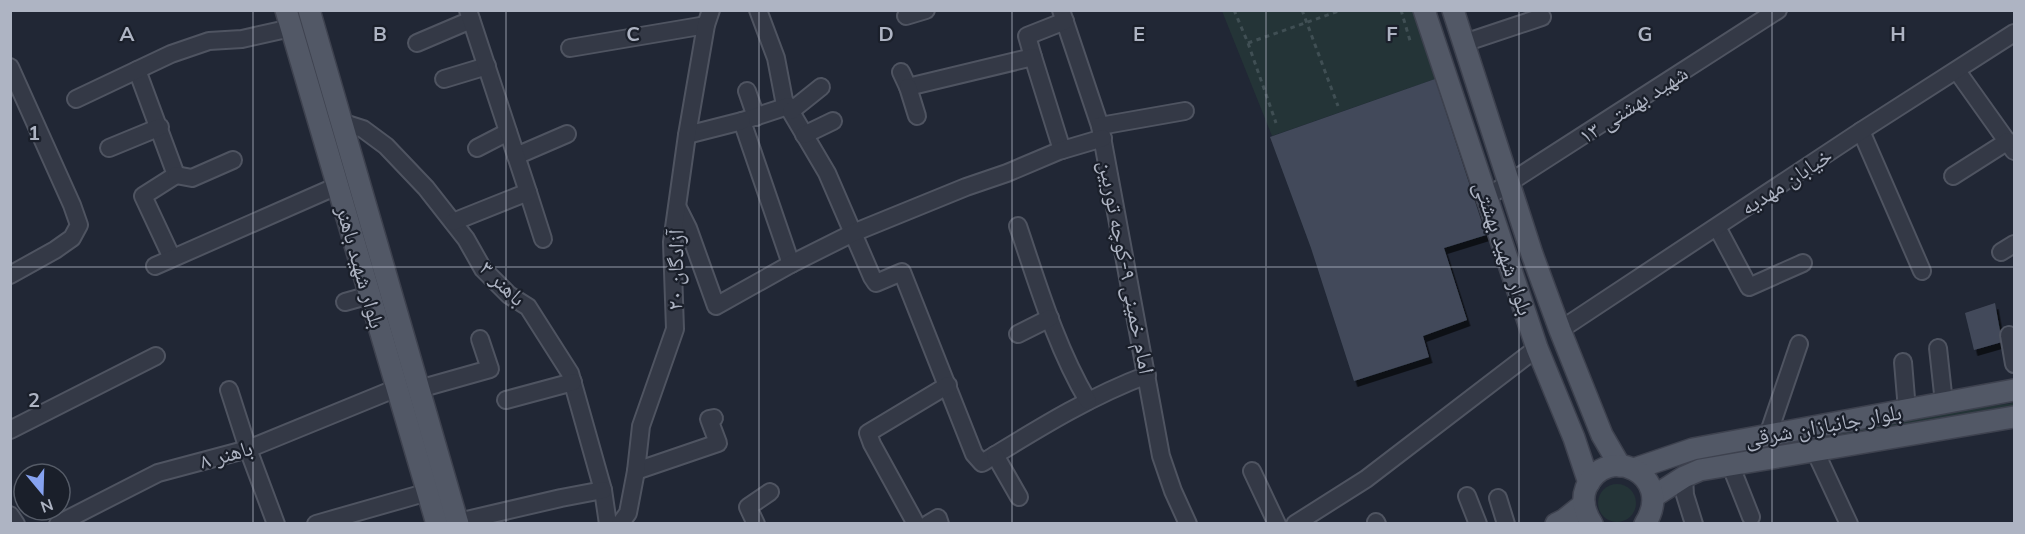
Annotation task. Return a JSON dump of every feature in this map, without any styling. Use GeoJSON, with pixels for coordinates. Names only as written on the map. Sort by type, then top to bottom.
{"type":"FeatureCollection","features":[{"type":"Feature","properties":{"kind":"main road","name":"بلوار شهید باهنر"},"geometry":{"type":"LineString","coordinates":[[309,10],[411,387],[451,523]]}},
{"type":"Feature","properties":{"kind":"main road","name":"بلوار شهید بهشتی"},"geometry":{"type":"LineString","coordinates":[[1424,10],[1537,348],[1574,438],[1589,483]]}},
{"type":"Feature","properties":{"kind":"main road","name":"بلوار شهید بهشتی"},"geometry":{"type":"LineString","coordinates":[[1453,10],[1532,254],[1602,435],[1627,467],[1643,475],[1650,484],[1653,497]]}},
{"type":"Feature","properties":{"kind":"main road","name":"بلوار شهید باهنر"},"geometry":{"type":"LineString","coordinates":[[288,19],[370,296],[411,387],[428,492],[451,523]]}},
{"type":"Feature","properties":{"kind":"main road","name":"بلوار جانبازان شرقی"},"geometry":{"type":"LineString","coordinates":[[1589,483],[1598,472],[1609,467],[1627,467],[1693,449],[2014,390]]}},
{"type":"Feature","properties":{"kind":"main road","name":"بلوار جانبازان شرقی"},"geometry":{"type":"LineString","coordinates":[[1653,497],[1684,477],[1700,470],[2014,417]]}},
{"type":"Feature","properties":{"kind":"main road"},"geometry":{"type":"LineString","coordinates":[[1589,483],[1584,492],[1584,504],[1586,515],[1592,524]]}},
{"type":"Feature","properties":{"kind":"main road"},"geometry":{"type":"LineString","coordinates":[[1645,524],[1651,515],[1653,497]]}},
{"type":"Feature","properties":{"kind":"main road"},"geometry":{"type":"LineString","coordinates":[[1556,524],[1584,504]]}},
{"type":"Feature","properties":{"kind":"street"},"geometry":{"type":"LineString","coordinates":[[758,10],[776,58],[784,100],[827,173],[872,277],[876,283],[902,272],[974,454],[988,459],[1019,497]]}},
{"type":"Feature","properties":{"kind":"street"},"geometry":{"type":"LineString","coordinates":[[906,16],[926,10]]}},
{"type":"Feature","properties":{"kind":"street","name":"شهید بهشتی ۱۳"},"geometry":{"type":"LineString","coordinates":[[1486,197],[1778,10]]}},
{"type":"Feature","properties":{"kind":"street"},"geometry":{"type":"LineString","coordinates":[[417,43],[470,15],[543,239]]}},
{"type":"Feature","properties":{"kind":"street"},"geometry":{"type":"LineString","coordinates":[[1062,150],[1027,36],[1063,16]]}},
{"type":"Feature","properties":{"kind":"street","name":"امام خمینی ۹-کوچه توربین"},"geometry":{"type":"LineString","coordinates":[[1063,16],[1101,132],[1161,456],[1188,524]]}},
{"type":"Feature","properties":{"kind":"street"},"geometry":{"type":"LineString","coordinates":[[1464,43],[1542,17]]}},
{"type":"Feature","properties":{"kind":"street"},"geometry":{"type":"LineString","coordinates":[[570,48],[708,18]]}},
{"type":"Feature","properties":{"kind":"street","name":"آزادگان ۲۰"},"geometry":{"type":"LineString","coordinates":[[620,524],[628,513],[641,426],[675,329],[672,242],[687,135],[708,18]]}},
{"type":"Feature","properties":{"kind":"street"},"geometry":{"type":"LineString","coordinates":[[75,99],[171,54],[209,41],[242,39],[288,19]]}},
{"type":"Feature","properties":{"kind":"street","name":"خیابان مهدیه"},"geometry":{"type":"LineString","coordinates":[[1560,330],[2014,33]]}},
{"type":"Feature","properties":{"kind":"street"},"geometry":{"type":"LineString","coordinates":[[908,87],[1033,57]]}},
{"type":"Feature","properties":{"kind":"street"},"geometry":{"type":"LineString","coordinates":[[444,79],[487,66]]}},
{"type":"Feature","properties":{"kind":"street"},"geometry":{"type":"LineString","coordinates":[[10,67],[79,225],[72,238],[10,275]]}},
{"type":"Feature","properties":{"kind":"street"},"geometry":{"type":"LineString","coordinates":[[137,70],[176,175]]}},
{"type":"Feature","properties":{"kind":"street"},"geometry":{"type":"LineString","coordinates":[[1953,176],[2011,146],[1958,71]]}},
{"type":"Feature","properties":{"kind":"street"},"geometry":{"type":"LineString","coordinates":[[901,72],[916,116]]}},
{"type":"Feature","properties":{"kind":"street"},"geometry":{"type":"LineString","coordinates":[[687,135],[789,109],[821,87]]}},
{"type":"Feature","properties":{"kind":"street"},"geometry":{"type":"LineString","coordinates":[[747,91],[749,119],[791,264]]}},
{"type":"Feature","properties":{"kind":"street"},"geometry":{"type":"LineString","coordinates":[[678,208],[688,228],[716,306],[853,233],[1062,150],[1101,132],[1185,111]]}},
{"type":"Feature","properties":{"kind":"street"},"geometry":{"type":"LineString","coordinates":[[804,135],[833,121]]}},
{"type":"Feature","properties":{"kind":"street","name":"باهنر ۳"},"geometry":{"type":"LineString","coordinates":[[341,122],[363,129],[386,146],[426,188],[453,222],[466,239],[483,269],[509,295],[528,307],[573,381],[603,490],[608,524]]}},
{"type":"Feature","properties":{"kind":"street"},"geometry":{"type":"LineString","coordinates":[[110,148],[160,127]]}},
{"type":"Feature","properties":{"kind":"street"},"geometry":{"type":"LineString","coordinates":[[1861,131],[1922,271]]}},
{"type":"Feature","properties":{"kind":"street"},"geometry":{"type":"LineString","coordinates":[[477,147],[508,132]]}},
{"type":"Feature","properties":{"kind":"street"},"geometry":{"type":"LineString","coordinates":[[516,156],[567,134]]}},
{"type":"Feature","properties":{"kind":"street"},"geometry":{"type":"LineString","coordinates":[[172,258],[143,196],[176,175],[192,178],[233,160]]}},
{"type":"Feature","properties":{"kind":"street"},"geometry":{"type":"LineString","coordinates":[[155,266],[337,186]]}},
{"type":"Feature","properties":{"kind":"street"},"geometry":{"type":"LineString","coordinates":[[453,222],[528,192]]}},
{"type":"Feature","properties":{"kind":"street"},"geometry":{"type":"LineString","coordinates":[[1018,226],[1050,318],[1079,385],[1088,400]]}},
{"type":"Feature","properties":{"kind":"street"},"geometry":{"type":"LineString","coordinates":[[1119,226],[1158,463],[1161,456]]}},
{"type":"Feature","properties":{"kind":"street"},"geometry":{"type":"LineString","coordinates":[[1717,226],[1749,287],[1803,263]]}},
{"type":"Feature","properties":{"kind":"street"},"geometry":{"type":"LineString","coordinates":[[345,302],[370,296]]}},
{"type":"Feature","properties":{"kind":"street"},"geometry":{"type":"LineString","coordinates":[[1018,334],[1050,318]]}},
{"type":"Feature","properties":{"kind":"street"},"geometry":{"type":"LineString","coordinates":[[2009,335],[2014,364]]}},
{"type":"Feature","properties":{"kind":"street","name":"باهنر ۸"},"geometry":{"type":"LineString","coordinates":[[58,524],[158,472],[248,449],[411,387],[490,369],[480,339]]}},
{"type":"Feature","properties":{"kind":"street"},"geometry":{"type":"LineString","coordinates":[[1768,435],[1799,344]]}},
{"type":"Feature","properties":{"kind":"street"},"geometry":{"type":"LineString","coordinates":[[1295,524],[1366,479],[1537,348]]}},
{"type":"Feature","properties":{"kind":"street"},"geometry":{"type":"LineString","coordinates":[[1938,348],[1944,403]]}},
{"type":"Feature","properties":{"kind":"street"},"geometry":{"type":"LineString","coordinates":[[10,429],[156,356]]}},
{"type":"Feature","properties":{"kind":"street"},"geometry":{"type":"LineString","coordinates":[[1903,362],[1907,410]]}},
{"type":"Feature","properties":{"kind":"street"},"geometry":{"type":"LineString","coordinates":[[988,459],[1088,400],[1147,375]]}},
{"type":"Feature","properties":{"kind":"street"},"geometry":{"type":"LineString","coordinates":[[506,400],[573,381]]}},
{"type":"Feature","properties":{"kind":"street"},"geometry":{"type":"LineString","coordinates":[[916,524],[868,433],[948,385]]}},
{"type":"Feature","properties":{"kind":"street"},"geometry":{"type":"LineString","coordinates":[[229,390],[276,524]]}},
{"type":"Feature","properties":{"kind":"street"},"geometry":{"type":"LineString","coordinates":[[636,471],[718,443],[709,419],[714,418]]}},
{"type":"Feature","properties":{"kind":"street"},"geometry":{"type":"LineString","coordinates":[[1815,451],[1849,524]]}},
{"type":"Feature","properties":{"kind":"street"},"geometry":{"type":"LineString","coordinates":[[1730,464],[1751,518]]}},
{"type":"Feature","properties":{"kind":"street"},"geometry":{"type":"LineString","coordinates":[[1252,471],[1277,524]]}},
{"type":"Feature","properties":{"kind":"street"},"geometry":{"type":"LineString","coordinates":[[1684,477],[1685,495],[1694,524]]}},
{"type":"Feature","properties":{"kind":"street"},"geometry":{"type":"LineString","coordinates":[[451,523],[603,490]]}},
{"type":"Feature","properties":{"kind":"street"},"geometry":{"type":"LineString","coordinates":[[316,524],[428,492]]}},
{"type":"Feature","properties":{"kind":"street"},"geometry":{"type":"LineString","coordinates":[[756,524],[748,507],[770,492]]}},
{"type":"Feature","properties":{"kind":"street"},"geometry":{"type":"LineString","coordinates":[[1467,496],[1478,524]]}},
{"type":"Feature","properties":{"kind":"street"},"geometry":{"type":"LineString","coordinates":[[1498,498],[1506,524]]}},
{"type":"Feature","properties":{"kind":"street"},"geometry":{"type":"LineString","coordinates":[[10,515],[16,524]]}},
{"type":"Feature","properties":{"kind":"street"},"geometry":{"type":"LineString","coordinates":[[928,524],[938,518],[940,524]]}},
{"type":"Feature","properties":{"kind":"path"},"geometry":{"type":"LineString","coordinates":[[1234,10],[1276,123]]}},
{"type":"Feature","properties":{"kind":"path"},"geometry":{"type":"LineString","coordinates":[[1302,10],[1338,106]]}},
{"type":"Feature","properties":{"kind":"path"},"geometry":{"type":"LineString","coordinates":[[1248,43],[1342,10]]}},
{"type":"Feature","properties":{"kind":"path"},"geometry":{"type":"LineString","coordinates":[[1401,10],[1411,44]]}},
{"type":"Feature","properties":{"kind":"shaded area"},"geometry":{"type":"Polygon","coordinates":[[[1222,11],[1413,11],[1435,79],[1272,136],[1222,11]]]}},
{"type":"Feature","properties":{"kind":"shaded area"},"geometry":{"type":"Polygon","coordinates":[[[2014,403],[2014,409],[1671,465],[1669,460],[1904,418],[2014,403]]]}},
{"type":"Feature","properties":{"kind":"shaded area"},"geometry":{"type":"Polygon","coordinates":[[[1617,484],[1630,490],[1636,503],[1630,516],[1617,522],[1604,516],[1598,503],[1604,490],[1617,484]]]}},
{"type":"Feature","properties":{"kind":"building"},"geometry":{"type":"Polygon","coordinates":[[[1435,79],[1486,235],[1444,248],[1467,320],[1423,336],[1429,357],[1354,381],[1311,248],[1270,137],[1435,79]]]}},
{"type":"Feature","properties":{"kind":"building"},"geometry":{"type":"Polygon","coordinates":[[[1995,303],[2002,342],[1974,350],[1965,313],[1995,303]]]}}]}
